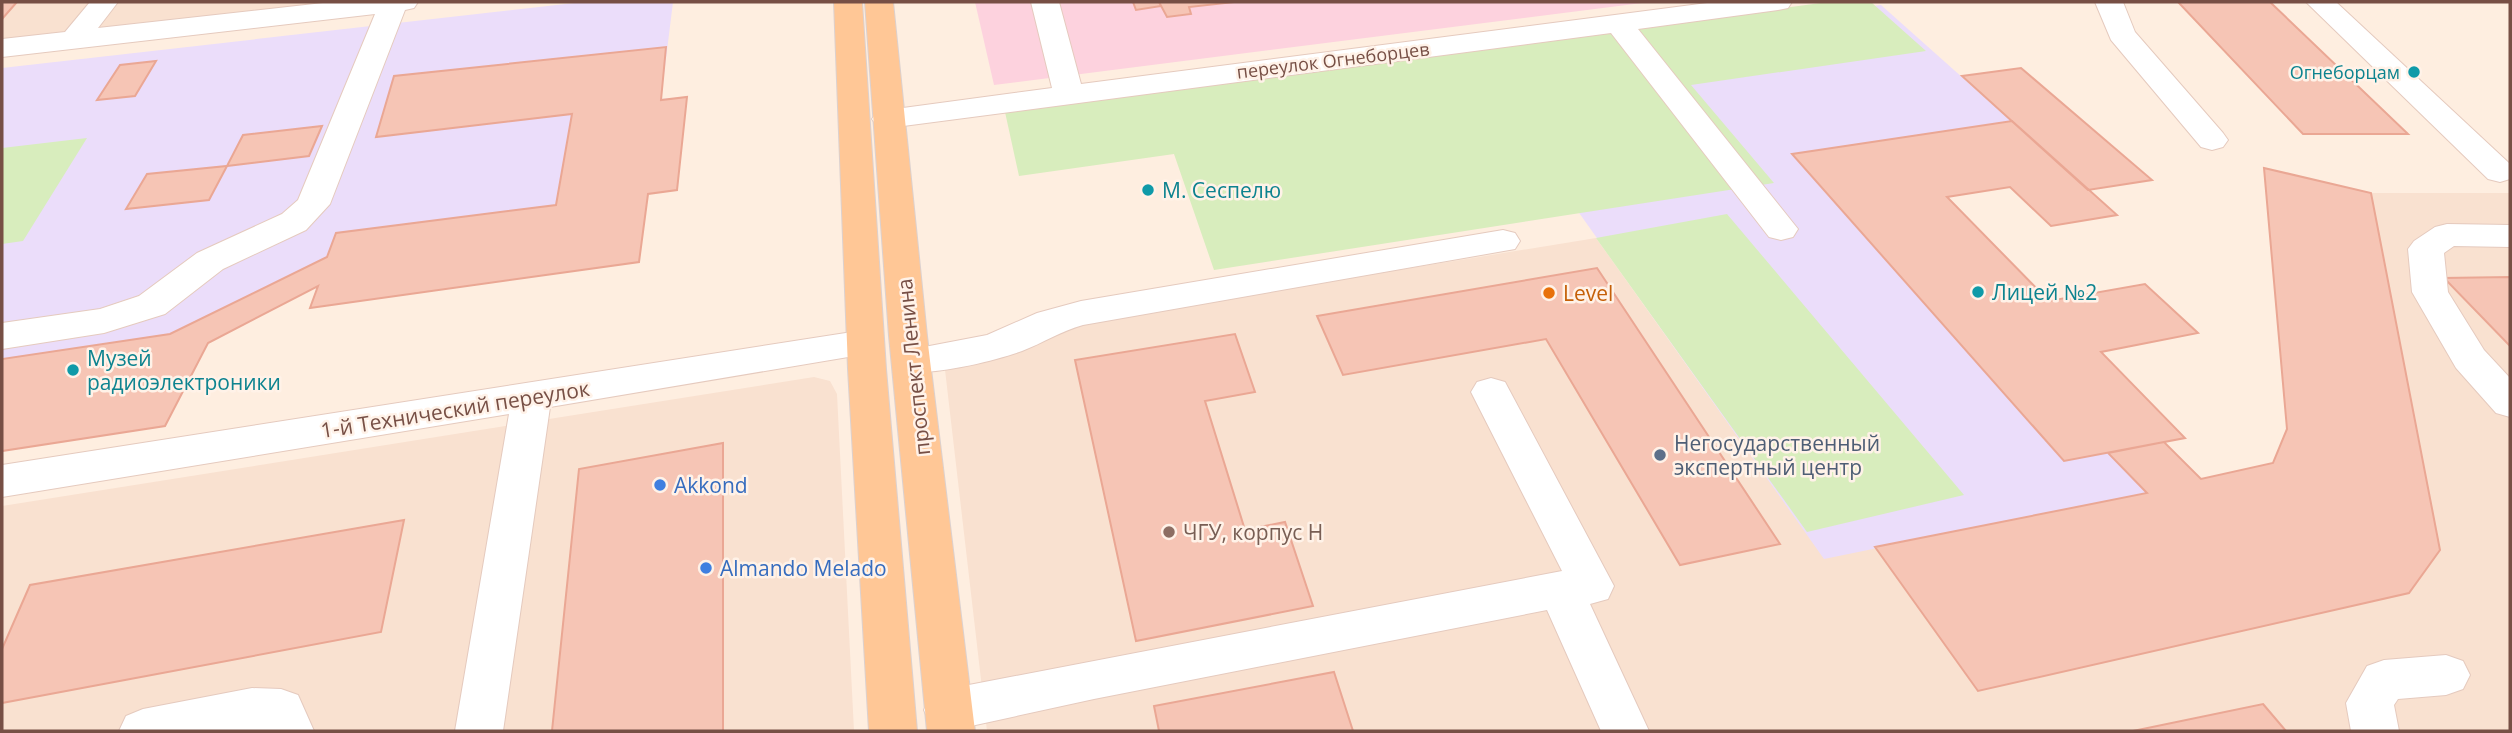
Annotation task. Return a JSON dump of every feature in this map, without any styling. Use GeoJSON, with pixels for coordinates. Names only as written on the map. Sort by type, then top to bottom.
{"type":"FeatureCollection","features":[{"type":"Feature","properties":{"kind":"main road","name":"проспект Ленина"},"geometry":{"type":"LineString","coordinates":[[848,2],[910,349],[950,721]]}},
{"type":"Feature","properties":{"kind":"main road","name":"проспект Ленина"},"geometry":{"type":"LineString","coordinates":[[879,2],[871,121],[866,356],[892,727]]}},
{"type":"Feature","properties":{"kind":"main road"},"geometry":{"type":"LineString","coordinates":[[866,356],[910,349]]}},
{"type":"Feature","properties":{"kind":"main road"},"geometry":{"type":"LineString","coordinates":[[892,727],[950,721]]}},
{"type":"Feature","properties":{"kind":"street"},"geometry":{"type":"LineString","coordinates":[[75,39],[104,2]]}},
{"type":"Feature","properties":{"kind":"street"},"geometry":{"type":"LineString","coordinates":[[2,48],[399,2],[313,204],[294,222],[210,261],[152,305],[104,321],[2,336]]}},
{"type":"Feature","properties":{"kind":"street"},"geometry":{"type":"LineString","coordinates":[[1045,2],[1069,95]]}},
{"type":"Feature","properties":{"kind":"street","name":"переулок Огнеборцев"},"geometry":{"type":"LineString","coordinates":[[871,121],[1778,2]]}},
{"type":"Feature","properties":{"kind":"street"},"geometry":{"type":"LineString","coordinates":[[2109,2],[2121,34],[2212,140]]}},
{"type":"Feature","properties":{"kind":"street"},"geometry":{"type":"LineString","coordinates":[[2320,2],[2500,172]]}},
{"type":"Feature","properties":{"kind":"street"},"geometry":{"type":"LineString","coordinates":[[1618,23],[1782,229]]}},
{"type":"Feature","properties":{"kind":"street"},"geometry":{"type":"LineString","coordinates":[[2510,236],[2447,235],[2426,249],[2430,292],[2470,359],[2510,403]]}},
{"type":"Feature","properties":{"kind":"street"},"geometry":{"type":"LineString","coordinates":[[910,349],[990,348],[1012,341],[1050,321],[1081,313],[1503,241]]}},
{"type":"Feature","properties":{"kind":"street","name":"1-й Технический переулок"},"geometry":{"type":"LineString","coordinates":[[2,481],[531,397],[866,356]]}},
{"type":"Feature","properties":{"kind":"street"},"geometry":{"type":"LineString","coordinates":[[950,721],[1094,679],[1560,589],[1592,586],[1491,392]]}},
{"type":"Feature","properties":{"kind":"street"},"geometry":{"type":"LineString","coordinates":[[479,731],[531,397]]}},
{"type":"Feature","properties":{"kind":"street"},"geometry":{"type":"LineString","coordinates":[[1560,589],[1625,731]]}},
{"type":"Feature","properties":{"kind":"street"},"geometry":{"type":"LineString","coordinates":[[2375,731],[2370,703],[2384,681],[2446,674]]}},
{"type":"Feature","properties":{"kind":"street"},"geometry":{"type":"LineString","coordinates":[[143,731],[252,709],[281,710],[290,731]]}},
{"type":"Feature","properties":{"kind":"shaded area"},"geometry":{"type":"Polygon","coordinates":[[[2,2],[342,2],[2,42],[2,2]]]}},
{"type":"Feature","properties":{"kind":"shaded area"},"geometry":{"type":"Polygon","coordinates":[[[583,2],[673,2],[661,99],[687,97],[677,190],[648,194],[639,262],[310,308],[317,286],[208,343],[165,426],[2,451],[2,68],[583,2]]]}},
{"type":"Feature","properties":{"kind":"shaded area"},"geometry":{"type":"Polygon","coordinates":[[[975,2],[1650,2],[994,85],[975,2]]]}},
{"type":"Feature","properties":{"kind":"shaded area"},"geometry":{"type":"Polygon","coordinates":[[[1881,5],[2117,215],[2051,226],[2010,187],[1948,197],[2049,301],[2145,284],[2198,333],[2101,352],[2185,438],[2109,453],[2147,493],[1824,559],[1471,60],[1881,5]]]}},
{"type":"Feature","properties":{"kind":"shaded area"},"geometry":{"type":"Polygon","coordinates":[[[2371,193],[2510,193],[2510,731],[987,731],[942,344],[1596,238],[1824,558],[1875,547],[1978,691],[2409,593],[2371,193]]]}},
{"type":"Feature","properties":{"kind":"shaded area"},"geometry":{"type":"Polygon","coordinates":[[[814,377],[830,381],[837,394],[854,731],[2,731],[2,506],[814,377]]]}},
{"type":"Feature","properties":{"kind":"green space"},"geometry":{"type":"Polygon","coordinates":[[[1828,2],[1871,2],[1926,51],[1691,85],[1774,183],[1214,270],[1174,154],[1019,176],[1005,112],[1828,2]]]}},
{"type":"Feature","properties":{"kind":"green space"},"geometry":{"type":"Polygon","coordinates":[[[87,138],[23,241],[2,244],[2,148],[87,138]]]}},
{"type":"Feature","properties":{"kind":"green space"},"geometry":{"type":"Polygon","coordinates":[[[1727,214],[1964,495],[1807,532],[1596,238],[1727,214]]]}},
{"type":"Feature","properties":{"kind":"building"},"geometry":{"type":"Polygon","coordinates":[[[2,2],[17,2],[2,19],[2,2]]]}},
{"type":"Feature","properties":{"kind":"building"},"geometry":{"type":"Polygon","coordinates":[[[1133,2],[1159,2],[1161,6],[1136,10],[1133,2]]]}},
{"type":"Feature","properties":{"kind":"building"},"geometry":{"type":"Polygon","coordinates":[[[1159,2],[1234,2],[1189,7],[1191,14],[1167,17],[1159,2]]]}},
{"type":"Feature","properties":{"kind":"building"},"geometry":{"type":"Polygon","coordinates":[[[2178,2],[2270,2],[2408,134],[2303,134],[2178,2]]]}},
{"type":"Feature","properties":{"kind":"building"},"geometry":{"type":"Polygon","coordinates":[[[666,47],[661,100],[687,97],[677,190],[648,194],[639,262],[310,308],[318,286],[208,343],[165,426],[2,451],[2,359],[170,334],[327,257],[336,233],[556,205],[572,114],[376,137],[394,76],[666,47]]]}},
{"type":"Feature","properties":{"kind":"building"},"geometry":{"type":"Polygon","coordinates":[[[156,61],[135,96],[97,100],[120,65],[156,61]]]}},
{"type":"Feature","properties":{"kind":"building"},"geometry":{"type":"Polygon","coordinates":[[[2021,68],[2152,180],[2088,190],[1962,76],[2021,68]]]}},
{"type":"Feature","properties":{"kind":"building","name":"Лицей №2"},"geometry":{"type":"Polygon","coordinates":[[[2012,121],[2117,215],[2051,226],[2010,187],[1947,197],[2049,301],[2145,284],[2198,333],[2101,352],[2185,438],[2064,461],[1792,154],[2012,121]]]}},
{"type":"Feature","properties":{"kind":"building"},"geometry":{"type":"Polygon","coordinates":[[[322,126],[309,156],[227,166],[243,135],[322,126]]]}},
{"type":"Feature","properties":{"kind":"building"},"geometry":{"type":"Polygon","coordinates":[[[227,166],[209,200],[126,209],[147,174],[227,166]]]}},
{"type":"Feature","properties":{"kind":"building"},"geometry":{"type":"Polygon","coordinates":[[[2264,168],[2371,193],[2440,550],[2409,593],[1978,691],[1875,547],[2147,493],[2108,453],[2164,442],[2201,479],[2273,463],[2287,429],[2264,168]]]}},
{"type":"Feature","properties":{"kind":"building"},"geometry":{"type":"Polygon","coordinates":[[[1597,268],[1780,544],[1680,565],[1546,339],[1343,375],[1317,316],[1597,268]]]}},
{"type":"Feature","properties":{"kind":"building"},"geometry":{"type":"Polygon","coordinates":[[[2510,277],[2510,346],[2444,278],[2510,277]]]}},
{"type":"Feature","properties":{"kind":"building"},"geometry":{"type":"Polygon","coordinates":[[[1235,334],[1255,392],[1205,401],[1245,530],[1285,522],[1313,606],[1136,641],[1075,360],[1235,334]]]}},
{"type":"Feature","properties":{"kind":"building"},"geometry":{"type":"Polygon","coordinates":[[[723,443],[723,731],[552,731],[579,469],[723,443]]]}},
{"type":"Feature","properties":{"kind":"building"},"geometry":{"type":"Polygon","coordinates":[[[404,520],[381,632],[2,703],[2,649],[30,585],[404,520]]]}},
{"type":"Feature","properties":{"kind":"building"},"geometry":{"type":"Polygon","coordinates":[[[1334,672],[1353,731],[1159,731],[1154,706],[1334,672]]]}},
{"type":"Feature","properties":{"kind":"building"},"geometry":{"type":"Polygon","coordinates":[[[2263,704],[2286,731],[2133,731],[2263,704]]]}},
{"type":"Feature","properties":{"kind":"place","name":"Огнеборцам"},"geometry":{"type":"Point","coordinates":[2414,72]}},
{"type":"Feature","properties":{"kind":"place","name":"М. Сеспелю"},"geometry":{"type":"Point","coordinates":[1148,190]}},
{"type":"Feature","properties":{"kind":"place","name":"Лицей №2"},"geometry":{"type":"Point","coordinates":[1978,292]}},
{"type":"Feature","properties":{"kind":"place","name":"Level"},"geometry":{"type":"Point","coordinates":[1549,293]}},
{"type":"Feature","properties":{"kind":"place","name":"Музей радиоэлектроники"},"geometry":{"type":"Point","coordinates":[73,370]}},
{"type":"Feature","properties":{"kind":"place","name":"Негосударственный экспертный центр"},"geometry":{"type":"Point","coordinates":[1660,455]}},
{"type":"Feature","properties":{"kind":"place","name":"Akkond"},"geometry":{"type":"Point","coordinates":[660,485]}},
{"type":"Feature","properties":{"kind":"place","name":"ЧГУ, корпус Н"},"geometry":{"type":"Point","coordinates":[1169,532]}},
{"type":"Feature","properties":{"kind":"place","name":"Almando Melado"},"geometry":{"type":"Point","coordinates":[706,568]}}]}
